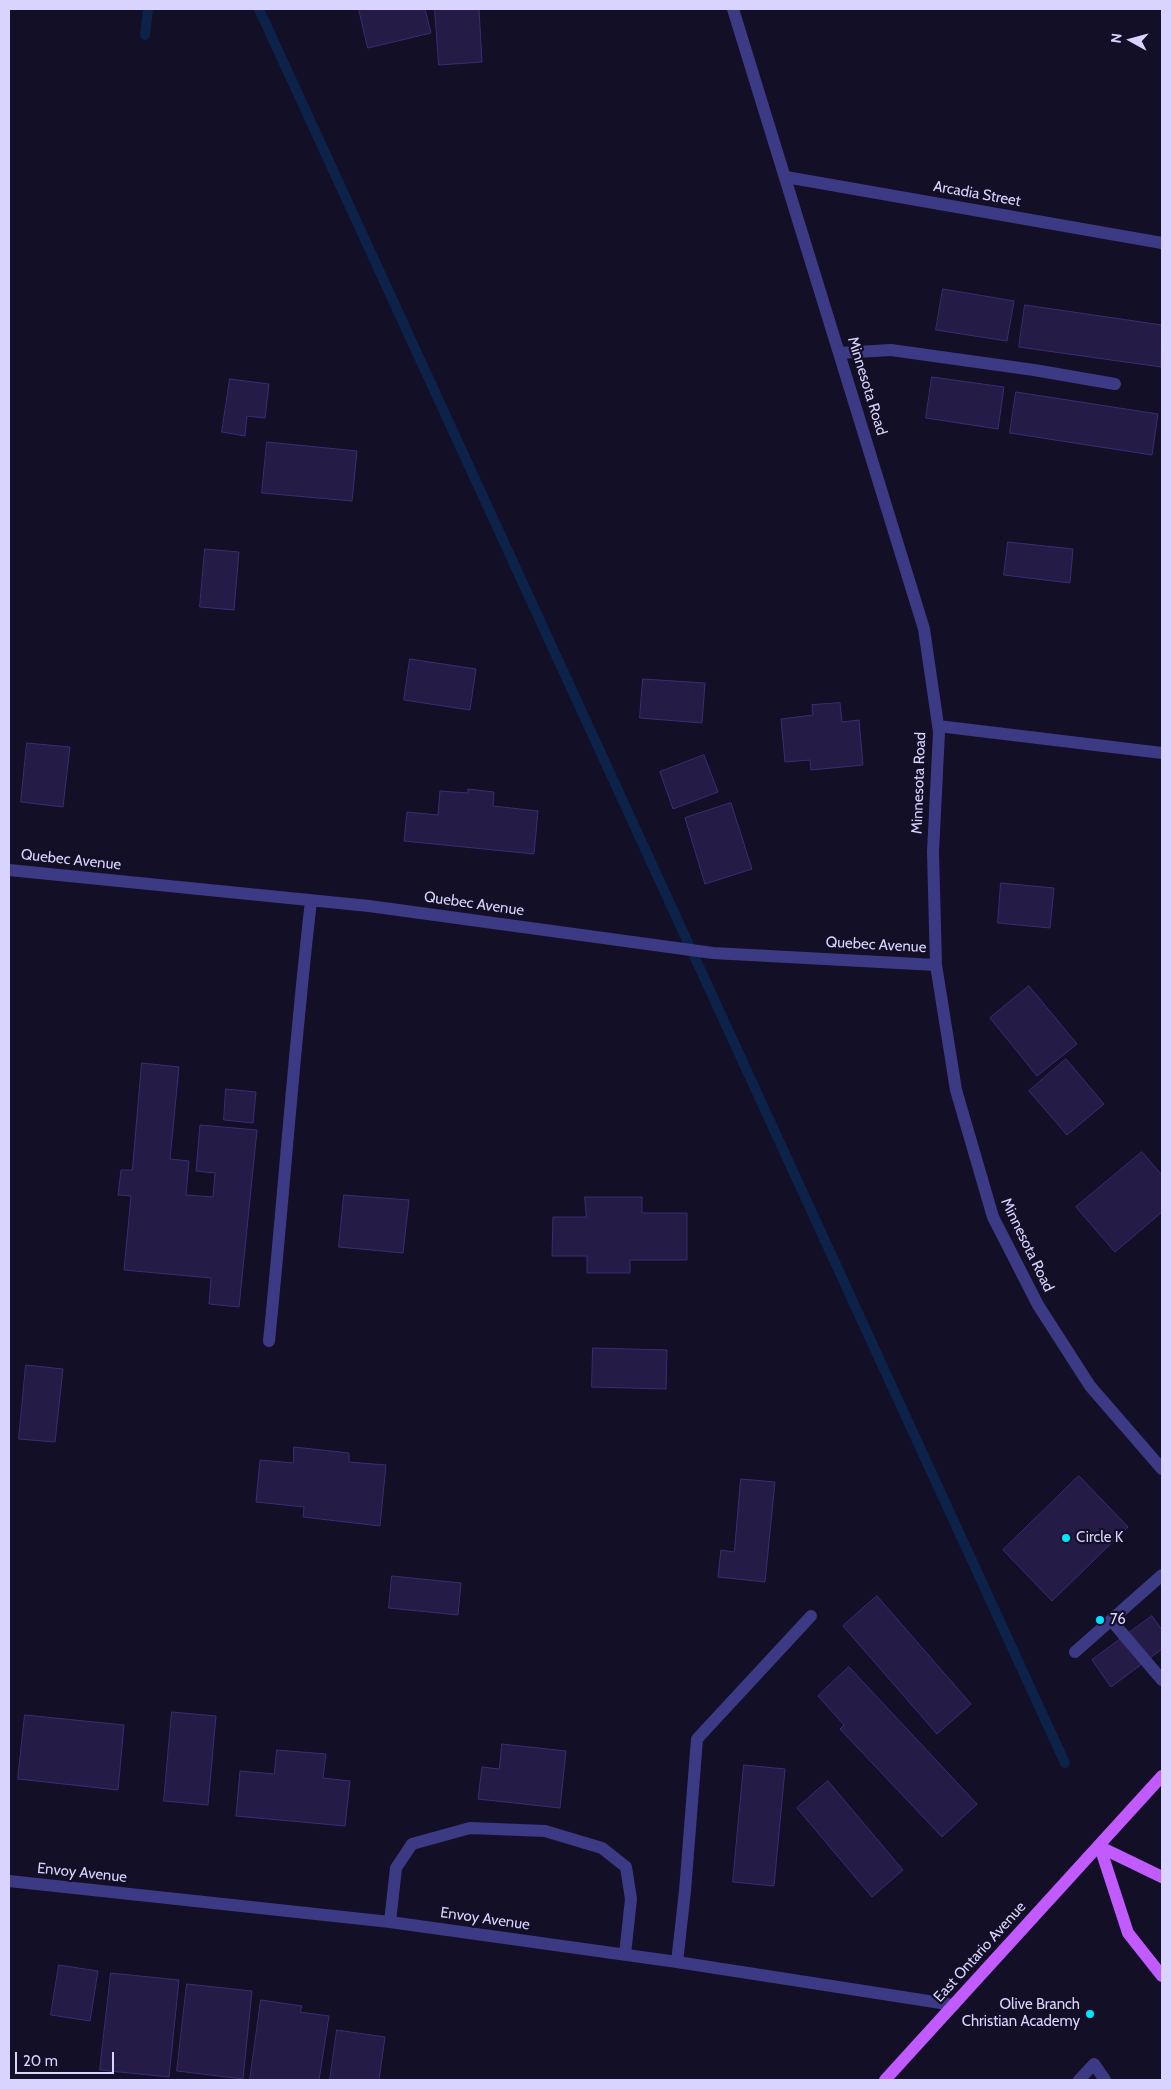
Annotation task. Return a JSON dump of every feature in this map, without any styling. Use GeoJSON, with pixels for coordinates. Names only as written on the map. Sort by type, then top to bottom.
{"type":"FeatureCollection","features":[{"type":"Feature","properties":{"kind":"main road","name":"East Ontario Avenue"},"geometry":{"type":"LineString","coordinates":[[885,2080],[1100,1847],[1162,1776]]}},
{"type":"Feature","properties":{"kind":"main road"},"geometry":{"type":"LineString","coordinates":[[1100,1847],[1162,1877]]}},
{"type":"Feature","properties":{"kind":"main road"},"geometry":{"type":"LineString","coordinates":[[1100,1847],[1128,1933],[1162,1976]]}},
{"type":"Feature","properties":{"kind":"street","name":"Minnesota Road"},"geometry":{"type":"LineString","coordinates":[[733,9],[924,629],[938,726],[933,852],[936,965],[956,1090],[993,1217],[1038,1305],[1090,1386],[1162,1467]]}},
{"type":"Feature","properties":{"kind":"street","name":"Arcadia Street"},"geometry":{"type":"LineString","coordinates":[[786,178],[1162,243]]}},
{"type":"Feature","properties":{"kind":"street"},"geometry":{"type":"LineString","coordinates":[[840,353],[891,350],[1034,370],[1115,384]]}},
{"type":"Feature","properties":{"kind":"street"},"geometry":{"type":"LineString","coordinates":[[938,726],[1162,752]]}},
{"type":"Feature","properties":{"kind":"street","name":"Quebec Avenue"},"geometry":{"type":"LineString","coordinates":[[9,870],[378,908],[713,953],[936,965]]}},
{"type":"Feature","properties":{"kind":"street"},"geometry":{"type":"LineString","coordinates":[[269,1341],[281,1224],[299,998],[311,901]]}},
{"type":"Feature","properties":{"kind":"street"},"geometry":{"type":"LineString","coordinates":[[1075,1652],[1162,1575]]}},
{"type":"Feature","properties":{"kind":"street"},"geometry":{"type":"LineString","coordinates":[[677,1962],[685,1891],[697,1739],[811,1616]]}},
{"type":"Feature","properties":{"kind":"street"},"geometry":{"type":"LineString","coordinates":[[1111,1620],[1162,1680]]}},
{"type":"Feature","properties":{"kind":"street"},"geometry":{"type":"LineString","coordinates":[[390,1922],[396,1868],[412,1844],[470,1828],[545,1831],[602,1848],[626,1867],[631,1899],[625,1954]]}},
{"type":"Feature","properties":{"kind":"street","name":"Envoy Avenue"},"geometry":{"type":"LineString","coordinates":[[9,1881],[390,1922],[625,1954],[954,2005]]}},
{"type":"Feature","properties":{"kind":"street"},"geometry":{"type":"LineString","coordinates":[[1079,2080],[1094,2064],[1105,2080]]}},
{"type":"Feature","properties":{"kind":"building"},"geometry":{"type":"Polygon","coordinates":[[[359,9],[425,9],[431,33],[368,48],[359,9]]]}},
{"type":"Feature","properties":{"kind":"building"},"geometry":{"type":"Polygon","coordinates":[[[435,9],[479,9],[482,62],[439,65],[435,9]]]}},
{"type":"Feature","properties":{"kind":"building"},"geometry":{"type":"Polygon","coordinates":[[[943,289],[1014,301],[1007,341],[936,330],[943,289]]]}},
{"type":"Feature","properties":{"kind":"building"},"geometry":{"type":"Polygon","coordinates":[[[1025,305],[1162,325],[1161,367],[1019,347],[1025,305]]]}},
{"type":"Feature","properties":{"kind":"building"},"geometry":{"type":"Polygon","coordinates":[[[932,377],[1004,387],[998,429],[926,418],[932,377]]]}},
{"type":"Feature","properties":{"kind":"building"},"geometry":{"type":"Polygon","coordinates":[[[230,379],[269,384],[265,418],[247,416],[245,436],[222,432],[230,379]]]}},
{"type":"Feature","properties":{"kind":"building"},"geometry":{"type":"Polygon","coordinates":[[[1016,392],[1158,414],[1152,455],[1010,433],[1016,392]]]}},
{"type":"Feature","properties":{"kind":"building"},"geometry":{"type":"Polygon","coordinates":[[[267,442],[357,451],[352,501],[262,493],[267,442]]]}},
{"type":"Feature","properties":{"kind":"building"},"geometry":{"type":"Polygon","coordinates":[[[1008,542],[1073,549],[1070,583],[1004,575],[1008,542]]]}},
{"type":"Feature","properties":{"kind":"building"},"geometry":{"type":"Polygon","coordinates":[[[205,549],[239,552],[234,610],[200,607],[205,549]]]}},
{"type":"Feature","properties":{"kind":"building"},"geometry":{"type":"Polygon","coordinates":[[[410,659],[476,669],[470,710],[404,700],[410,659]]]}},
{"type":"Feature","properties":{"kind":"building"},"geometry":{"type":"Polygon","coordinates":[[[643,679],[705,683],[702,723],[640,718],[643,679]]]}},
{"type":"Feature","properties":{"kind":"building"},"geometry":{"type":"Polygon","coordinates":[[[840,703],[842,722],[859,720],[863,765],[811,770],[810,760],[785,762],[781,719],[813,715],[812,705],[840,703]]]}},
{"type":"Feature","properties":{"kind":"building"},"geometry":{"type":"Polygon","coordinates":[[[27,743],[70,747],[63,807],[21,802],[27,743]]]}},
{"type":"Feature","properties":{"kind":"building"},"geometry":{"type":"Polygon","coordinates":[[[704,755],[718,792],[673,809],[660,772],[704,755]]]}},
{"type":"Feature","properties":{"kind":"building"},"geometry":{"type":"Polygon","coordinates":[[[468,789],[494,792],[493,806],[538,811],[534,854],[404,841],[407,812],[438,815],[440,791],[468,793],[468,789]]]}},
{"type":"Feature","properties":{"kind":"building"},"geometry":{"type":"Polygon","coordinates":[[[731,803],[752,869],[705,884],[685,818],[731,803]]]}},
{"type":"Feature","properties":{"kind":"building"},"geometry":{"type":"Polygon","coordinates":[[[1001,883],[1054,888],[1050,928],[998,923],[1001,883]]]}},
{"type":"Feature","properties":{"kind":"building"},"geometry":{"type":"Polygon","coordinates":[[[1029,986],[1077,1044],[1037,1076],[990,1018],[1029,986]]]}},
{"type":"Feature","properties":{"kind":"building"},"geometry":{"type":"Polygon","coordinates":[[[1066,1059],[1104,1104],[1067,1135],[1029,1091],[1066,1059]]]}},
{"type":"Feature","properties":{"kind":"building"},"geometry":{"type":"Polygon","coordinates":[[[142,1063],[179,1067],[170,1159],[189,1161],[186,1195],[213,1197],[215,1173],[196,1171],[200,1125],[257,1130],[239,1307],[209,1304],[211,1278],[124,1270],[131,1196],[118,1195],[121,1170],[132,1170],[142,1063]]]}},
{"type":"Feature","properties":{"kind":"building"},"geometry":{"type":"Polygon","coordinates":[[[226,1089],[256,1092],[253,1123],[224,1120],[226,1089]]]}},
{"type":"Feature","properties":{"kind":"building"},"geometry":{"type":"Polygon","coordinates":[[[1142,1152],[1162,1175],[1162,1212],[1115,1252],[1076,1207],[1142,1152]]]}},
{"type":"Feature","properties":{"kind":"building"},"geometry":{"type":"Polygon","coordinates":[[[344,1195],[409,1200],[403,1253],[339,1247],[344,1195]]]}},
{"type":"Feature","properties":{"kind":"building"},"geometry":{"type":"Polygon","coordinates":[[[585,1197],[642,1197],[642,1213],[687,1213],[687,1260],[630,1260],[630,1273],[587,1273],[587,1256],[552,1256],[553,1217],[586,1217],[585,1197]]]}},
{"type":"Feature","properties":{"kind":"building"},"geometry":{"type":"Polygon","coordinates":[[[593,1348],[667,1350],[666,1389],[592,1387],[593,1348]]]}},
{"type":"Feature","properties":{"kind":"building"},"geometry":{"type":"Polygon","coordinates":[[[26,1365],[63,1369],[55,1442],[19,1439],[26,1365]]]}},
{"type":"Feature","properties":{"kind":"building"},"geometry":{"type":"Polygon","coordinates":[[[294,1447],[349,1453],[349,1462],[386,1465],[380,1526],[303,1517],[304,1507],[256,1502],[260,1460],[293,1463],[294,1447]]]}},
{"type":"Feature","properties":{"kind":"building","name":"Circle K"},"geometry":{"type":"Polygon","coordinates":[[[1079,1476],[1128,1527],[1052,1601],[1003,1550],[1079,1476]]]}},
{"type":"Feature","properties":{"kind":"building"},"geometry":{"type":"Polygon","coordinates":[[[741,1479],[775,1482],[765,1582],[718,1577],[721,1550],[734,1552],[741,1479]]]}},
{"type":"Feature","properties":{"kind":"building"},"geometry":{"type":"Polygon","coordinates":[[[392,1576],[461,1583],[458,1615],[389,1608],[392,1576]]]}},
{"type":"Feature","properties":{"kind":"building"},"geometry":{"type":"Polygon","coordinates":[[[877,1596],[971,1704],[937,1734],[843,1626],[877,1596]]]}},
{"type":"Feature","properties":{"kind":"building"},"geometry":{"type":"Polygon","coordinates":[[[1152,1616],[1162,1630],[1162,1649],[1111,1687],[1092,1660],[1152,1616]]]}},
{"type":"Feature","properties":{"kind":"building"},"geometry":{"type":"Polygon","coordinates":[[[849,1667],[977,1804],[942,1837],[840,1729],[844,1725],[818,1696],[849,1667]]]}},
{"type":"Feature","properties":{"kind":"building"},"geometry":{"type":"Polygon","coordinates":[[[172,1712],[216,1716],[208,1805],[164,1801],[172,1712]]]}},
{"type":"Feature","properties":{"kind":"building"},"geometry":{"type":"Polygon","coordinates":[[[25,1715],[124,1725],[118,1790],[18,1779],[25,1715]]]}},
{"type":"Feature","properties":{"kind":"building"},"geometry":{"type":"Polygon","coordinates":[[[502,1744],[566,1751],[560,1808],[478,1799],[482,1767],[499,1769],[502,1744]]]}},
{"type":"Feature","properties":{"kind":"building"},"geometry":{"type":"Polygon","coordinates":[[[277,1750],[326,1754],[323,1778],[350,1781],[345,1826],[236,1816],[240,1771],[274,1774],[277,1750]]]}},
{"type":"Feature","properties":{"kind":"building"},"geometry":{"type":"Polygon","coordinates":[[[744,1765],[785,1769],[774,1886],[733,1882],[744,1765]]]}},
{"type":"Feature","properties":{"kind":"building"},"geometry":{"type":"Polygon","coordinates":[[[828,1781],[903,1870],[872,1897],[797,1808],[828,1781]]]}},
{"type":"Feature","properties":{"kind":"building"},"geometry":{"type":"Polygon","coordinates":[[[59,1965],[98,1971],[90,2021],[51,2015],[59,1965]]]}},
{"type":"Feature","properties":{"kind":"building"},"geometry":{"type":"Polygon","coordinates":[[[111,1973],[179,1980],[169,2077],[100,2070],[111,1973]]]}},
{"type":"Feature","properties":{"kind":"building"},"geometry":{"type":"Polygon","coordinates":[[[187,1984],[252,1991],[243,2079],[177,2071],[187,1984]]]}},
{"type":"Feature","properties":{"kind":"building"},"geometry":{"type":"Polygon","coordinates":[[[261,2000],[302,2006],[300,2012],[329,2016],[319,2080],[250,2080],[261,2000]]]}},
{"type":"Feature","properties":{"kind":"building"},"geometry":{"type":"Polygon","coordinates":[[[337,2030],[385,2037],[379,2080],[330,2080],[337,2030]]]}},
{"type":"Feature","properties":{"kind":"waterway"},"geometry":{"type":"LineString","coordinates":[[145,35],[148,9]]}},
{"type":"Feature","properties":{"kind":"waterway"},"geometry":{"type":"LineString","coordinates":[[259,9],[1065,1763]]}},
{"type":"Feature","properties":{"kind":"place","name":"Circle K"},"geometry":{"type":"Point","coordinates":[1066,1538]}},
{"type":"Feature","properties":{"kind":"place","name":"76"},"geometry":{"type":"Point","coordinates":[1100,1620]}},
{"type":"Feature","properties":{"kind":"place","name":"Olive Branch Christian Academy"},"geometry":{"type":"Point","coordinates":[1090,2014]}}]}
